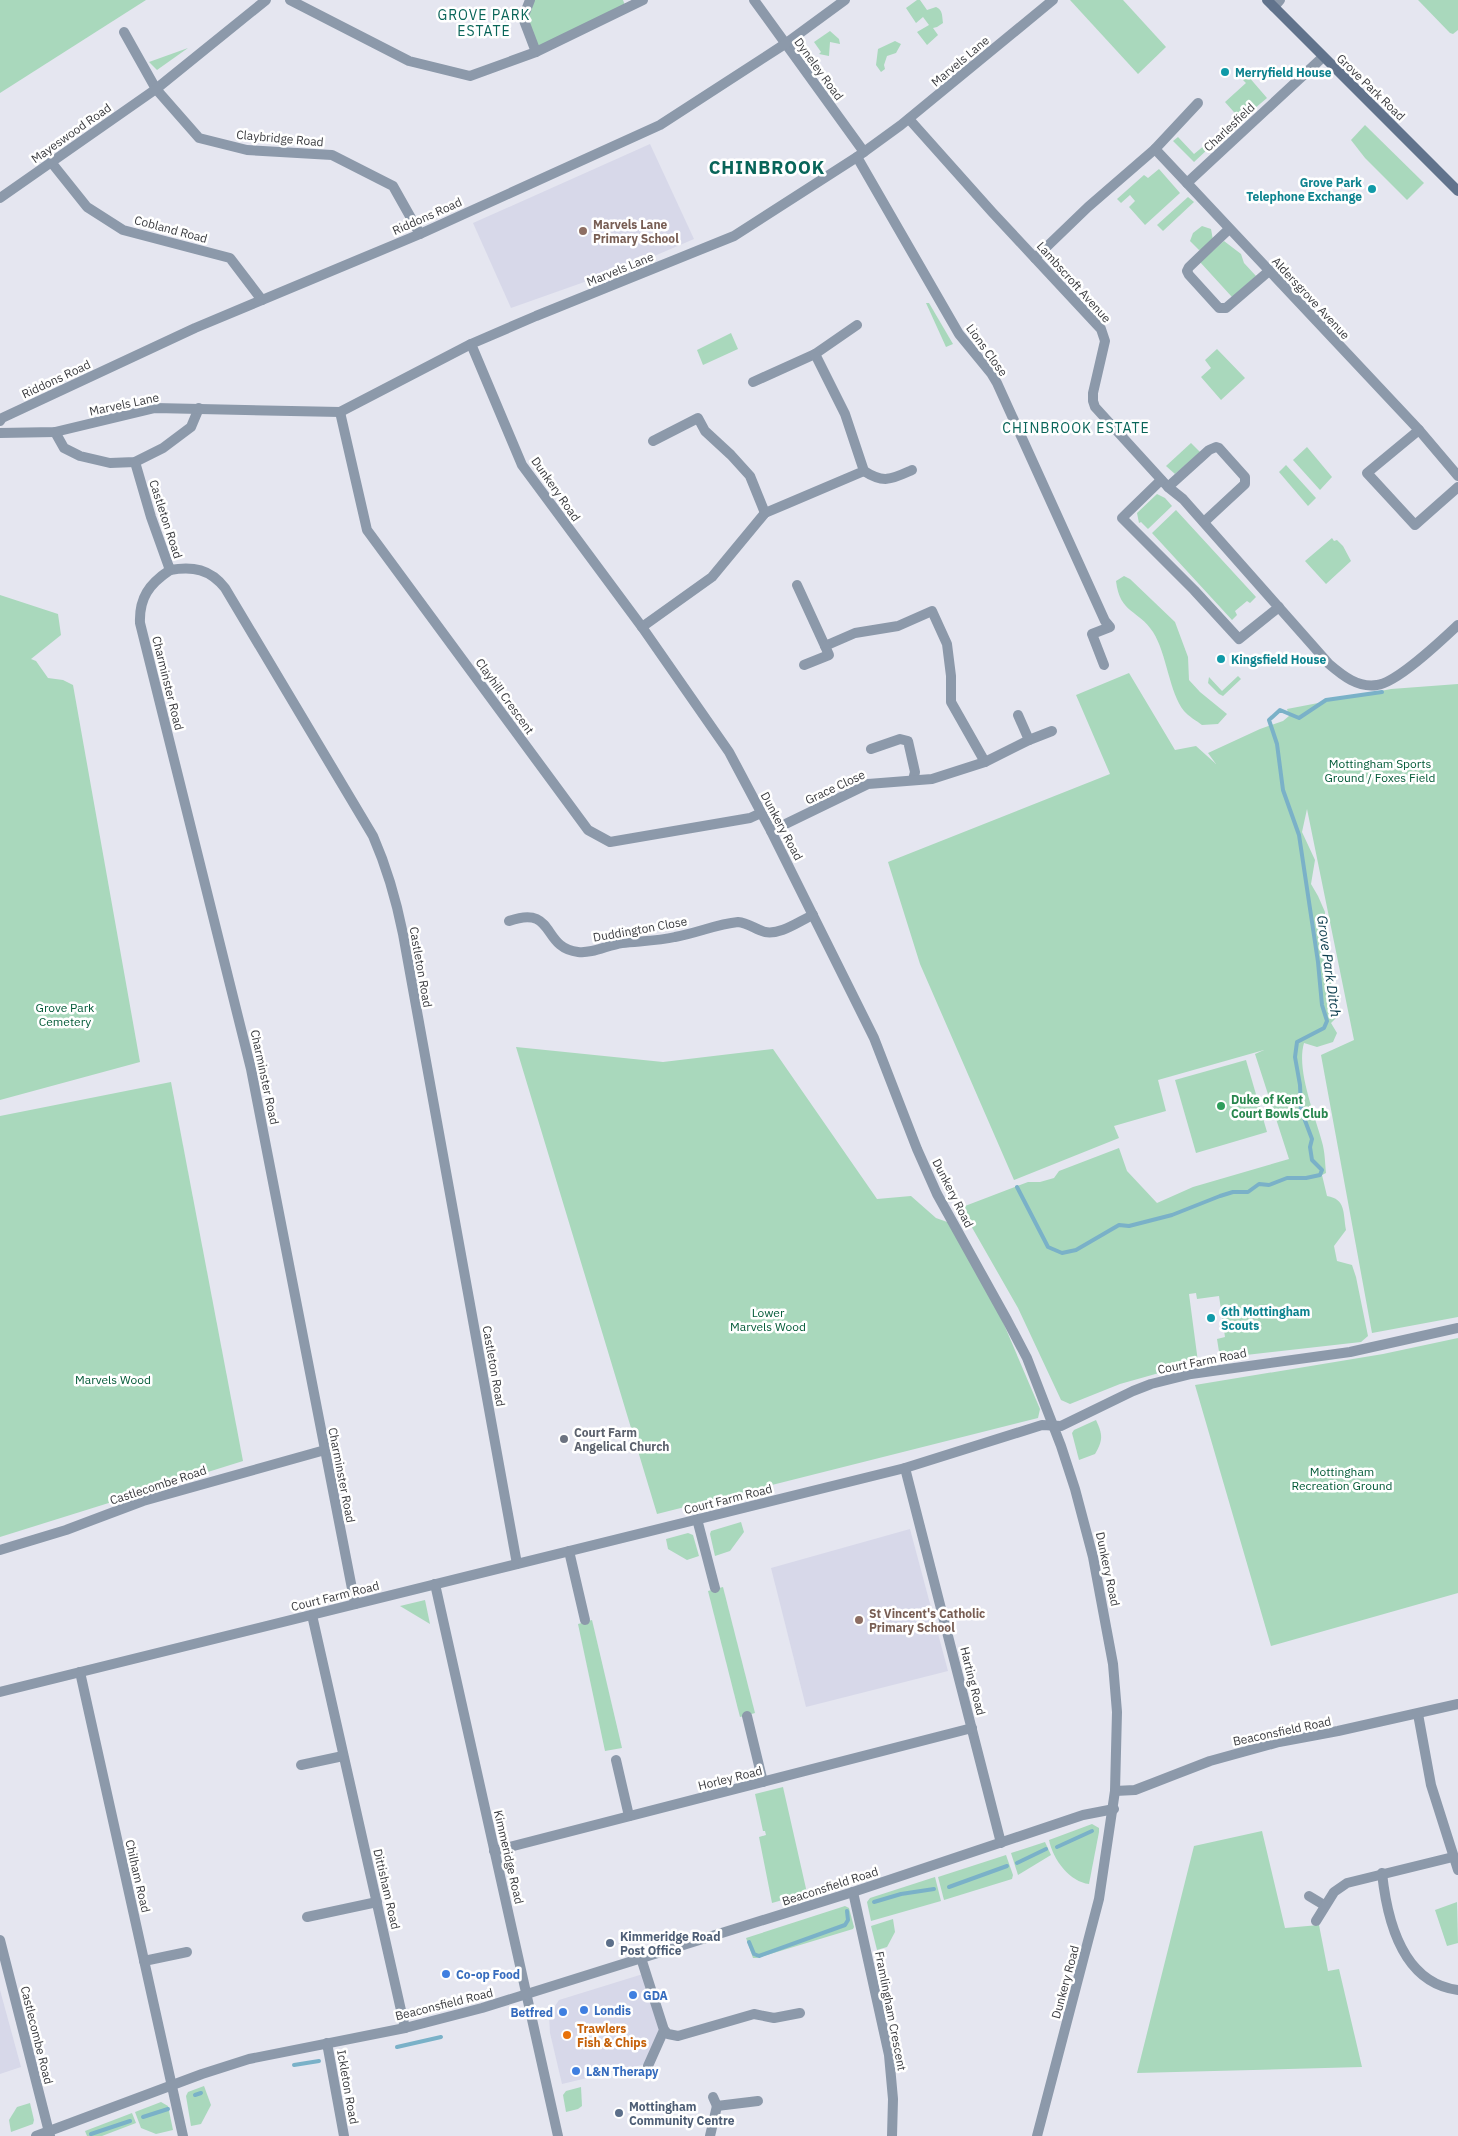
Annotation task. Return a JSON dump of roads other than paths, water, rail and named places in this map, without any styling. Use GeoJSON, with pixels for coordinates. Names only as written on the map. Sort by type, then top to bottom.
{"type":"FeatureCollection","features":[{"type":"Feature","properties":{"kind":"main road","name":"Grove Park Road"},"geometry":{"type":"LineString","coordinates":[[1274,2],[1323,57],[1458,191]]}},
{"type":"Feature","properties":{"kind":"street","name":"Mayeswood Road"},"geometry":{"type":"LineString","coordinates":[[0,198],[156,89],[266,0]]}},
{"type":"Feature","properties":{"kind":"street"},"geometry":{"type":"LineString","coordinates":[[290,0],[409,61],[470,76],[536,52],[624,4],[643,0]]}},
{"type":"Feature","properties":{"kind":"street"},"geometry":{"type":"LineString","coordinates":[[530,0],[523,18],[536,52]]}},
{"type":"Feature","properties":{"kind":"street","name":"Dyneley Road"},"geometry":{"type":"LineString","coordinates":[[754,0],[861,154]]}},
{"type":"Feature","properties":{"kind":"street","name":"Riddons Road"},"geometry":{"type":"LineString","coordinates":[[0,421],[2,418],[178,336],[420,234],[660,124],[785,44],[846,0]]}},
{"type":"Feature","properties":{"kind":"street","name":"Marvels Lane"},"geometry":{"type":"LineString","coordinates":[[0,433],[55,432],[155,408],[340,412],[471,344],[734,236],[861,154],[909,119],[1053,0]]}},
{"type":"Feature","properties":{"kind":"street"},"geometry":{"type":"LineString","coordinates":[[124,32],[156,89]]}},
{"type":"Feature","properties":{"kind":"street","name":"Charlesfield"},"geometry":{"type":"LineString","coordinates":[[1187,183],[1323,57]]}},
{"type":"Feature","properties":{"kind":"street","name":"Claybridge Road"},"geometry":{"type":"LineString","coordinates":[[156,89],[199,138],[247,150],[332,155],[393,186],[420,234]]}},
{"type":"Feature","properties":{"kind":"street"},"geometry":{"type":"LineString","coordinates":[[1035,258],[1088,207],[1155,149],[1198,103]]}},
{"type":"Feature","properties":{"kind":"street","name":"Lambscroft Avenue"},"geometry":{"type":"LineString","coordinates":[[909,119],[1101,329],[1105,341],[1093,392],[1095,407],[1164,483],[1183,498],[1329,664],[1346,677],[1368,685],[1378,685],[1387,682],[1426,654],[1458,625]]}},
{"type":"Feature","properties":{"kind":"street"},"geometry":{"type":"LineString","coordinates":[[1155,149],[1187,183]]}},
{"type":"Feature","properties":{"kind":"street","name":"Lions Close"},"geometry":{"type":"LineString","coordinates":[[861,154],[959,334],[991,372],[997,383],[1101,612],[1110,627],[1092,634],[1104,665]]}},
{"type":"Feature","properties":{"kind":"street","name":"Cobland Road"},"geometry":{"type":"LineString","coordinates":[[51,162],[87,207],[123,230],[230,258],[262,300]]}},
{"type":"Feature","properties":{"kind":"street","name":"Aldersgrove Avenue"},"geometry":{"type":"LineString","coordinates":[[1187,183],[1418,430],[1458,476]]}},
{"type":"Feature","properties":{"kind":"street"},"geometry":{"type":"LineString","coordinates":[[1230,230],[1187,271],[1219,308],[1226,308],[1269,271]]}},
{"type":"Feature","properties":{"kind":"street"},"geometry":{"type":"LineString","coordinates":[[753,382],[815,354],[857,325]]}},
{"type":"Feature","properties":{"kind":"street","name":"Dunkery Road"},"geometry":{"type":"LineString","coordinates":[[471,344],[522,465],[642,627],[729,752],[771,830],[874,1038],[916,1149],[937,1194],[1027,1358],[1053,1426],[1084,1518],[1105,1612],[1113,1664],[1117,1712],[1114,1809],[1099,1898],[1037,2136]]}},
{"type":"Feature","properties":{"kind":"street"},"geometry":{"type":"LineString","coordinates":[[815,354],[846,414],[864,471],[876,479],[892,479],[912,470]]}},
{"type":"Feature","properties":{"kind":"street"},"geometry":{"type":"LineString","coordinates":[[55,432],[64,448],[80,456],[110,463],[135,462],[163,448],[191,428],[199,408]]}},
{"type":"Feature","properties":{"kind":"street","name":"Clayhill Crescent"},"geometry":{"type":"LineString","coordinates":[[340,412],[367,530],[588,830],[610,842],[750,818],[761,813]]}},
{"type":"Feature","properties":{"kind":"street"},"geometry":{"type":"LineString","coordinates":[[653,441],[698,418],[705,431],[750,476],[765,513]]}},
{"type":"Feature","properties":{"kind":"street"},"geometry":{"type":"LineString","coordinates":[[1418,430],[1367,473],[1415,525],[1458,487]]}},
{"type":"Feature","properties":{"kind":"street"},"geometry":{"type":"LineString","coordinates":[[1204,522],[1245,484],[1245,477],[1216,447],[1209,450],[1164,483],[1122,518],[1194,590],[1239,640],[1279,607]]}},
{"type":"Feature","properties":{"kind":"street","name":"Castleton Road"},"geometry":{"type":"LineString","coordinates":[[135,462],[151,517],[170,570],[199,568],[213,575],[225,588],[373,836],[387,868],[403,934],[517,1564]]}},
{"type":"Feature","properties":{"kind":"street"},"geometry":{"type":"LineString","coordinates":[[642,627],[712,577],[765,513],[864,471]]}},
{"type":"Feature","properties":{"kind":"street","name":"Charminster Road"},"geometry":{"type":"LineString","coordinates":[[170,570],[153,583],[146,592],[142,601],[140,623],[251,1069],[355,1604]]}},
{"type":"Feature","properties":{"kind":"street"},"geometry":{"type":"LineString","coordinates":[[797,585],[828,655]]}},
{"type":"Feature","properties":{"kind":"street"},"geometry":{"type":"LineString","coordinates":[[804,666],[828,655],[856,634],[898,626],[932,612],[947,644],[951,676],[951,702],[985,762]]}},
{"type":"Feature","properties":{"kind":"street"},"geometry":{"type":"LineString","coordinates":[[1018,715],[1029,740]]}},
{"type":"Feature","properties":{"kind":"street","name":"Grace Close"},"geometry":{"type":"LineString","coordinates":[[771,830],[868,784],[932,779],[985,762],[1052,730]]}},
{"type":"Feature","properties":{"kind":"street"},"geometry":{"type":"LineString","coordinates":[[871,749],[900,739],[908,741],[915,772],[913,780]]}},
{"type":"Feature","properties":{"kind":"street","name":"Duddington Close"},"geometry":{"type":"LineString","coordinates":[[509,921],[526,917],[538,919],[544,923],[557,944],[568,950],[584,952],[622,943],[668,939],[730,923],[746,923],[763,931],[777,932],[813,915]]}},
{"type":"Feature","properties":{"kind":"street","name":"Court Farm Road"},"geometry":{"type":"LineString","coordinates":[[0,1692],[905,1468],[1042,1425],[1061,1426],[1101,1405],[1151,1384],[1210,1371],[1366,1349],[1458,1328]]}},
{"type":"Feature","properties":{"kind":"street","name":"Castlecombe Road"},"geometry":{"type":"LineString","coordinates":[[0,1550],[66,1530],[143,1501],[325,1450]]}},
{"type":"Feature","properties":{"kind":"street","name":"Harting Road"},"geometry":{"type":"LineString","coordinates":[[905,1468],[1001,1843]]}},
{"type":"Feature","properties":{"kind":"street"},"geometry":{"type":"LineString","coordinates":[[697,1519],[715,1588]]}},
{"type":"Feature","properties":{"kind":"street"},"geometry":{"type":"LineString","coordinates":[[568,1551],[585,1620]]}},
{"type":"Feature","properties":{"kind":"street","name":"Kimmeridge Road"},"geometry":{"type":"LineString","coordinates":[[435,1584],[558,2136]]}},
{"type":"Feature","properties":{"kind":"street","name":"Dittisham Road"},"geometry":{"type":"LineString","coordinates":[[312,1615],[405,2028]]}},
{"type":"Feature","properties":{"kind":"street","name":"Chilham Road"},"geometry":{"type":"LineString","coordinates":[[80,1672],[172,2086]]}},
{"type":"Feature","properties":{"kind":"street","name":"Beaconsfield Road"},"geometry":{"type":"LineString","coordinates":[[1115,1791],[1135,1790],[1210,1762],[1260,1746],[1458,1704]]}},
{"type":"Feature","properties":{"kind":"street"},"geometry":{"type":"LineString","coordinates":[[1418,1714],[1431,1785],[1458,1870]]}},
{"type":"Feature","properties":{"kind":"street"},"geometry":{"type":"LineString","coordinates":[[747,1716],[763,1782]]}},
{"type":"Feature","properties":{"kind":"street","name":"Horley Road"},"geometry":{"type":"LineString","coordinates":[[494,1851],[972,1728]]}},
{"type":"Feature","properties":{"kind":"street"},"geometry":{"type":"LineString","coordinates":[[301,1765],[343,1756]]}},
{"type":"Feature","properties":{"kind":"street"},"geometry":{"type":"LineString","coordinates":[[616,1760],[629,1816]]}},
{"type":"Feature","properties":{"kind":"street","name":"Beaconsfield Road"},"geometry":{"type":"LineString","coordinates":[[36,2136],[49,2134],[172,2086],[249,2059],[405,2028],[482,2008],[853,1892],[1084,1815],[1114,1809]]}},
{"type":"Feature","properties":{"kind":"street"},"geometry":{"type":"LineString","coordinates":[[1316,1921],[1324,1905],[1334,1892],[1347,1883],[1453,1856]]}},
{"type":"Feature","properties":{"kind":"street"},"geometry":{"type":"LineString","coordinates":[[1382,1873],[1388,1911],[1398,1942],[1413,1967],[1434,1984],[1458,1990]]}},
{"type":"Feature","properties":{"kind":"street","name":"Framlingham Crescent"},"geometry":{"type":"LineString","coordinates":[[853,1892],[889,2055],[893,2098],[892,2136]]}},
{"type":"Feature","properties":{"kind":"street"},"geometry":{"type":"LineString","coordinates":[[1309,1896],[1324,1905]]}},
{"type":"Feature","properties":{"kind":"street"},"geometry":{"type":"LineString","coordinates":[[307,1917],[377,1902]]}},
{"type":"Feature","properties":{"kind":"street","name":"Castlecombe Road"},"geometry":{"type":"LineString","coordinates":[[0,1940],[49,2134]]}},
{"type":"Feature","properties":{"kind":"street"},"geometry":{"type":"LineString","coordinates":[[144,1961],[187,1952]]}},
{"type":"Feature","properties":{"kind":"street"},"geometry":{"type":"LineString","coordinates":[[641,1958],[664,2030],[668,2034],[678,2036],[754,2014],[774,2018],[800,2013]]}},
{"type":"Feature","properties":{"kind":"street"},"geometry":{"type":"LineString","coordinates":[[648,2066],[664,2030]]}},
{"type":"Feature","properties":{"kind":"street","name":"Ickleton Road"},"geometry":{"type":"LineString","coordinates":[[327,2043],[344,2136]]}},
{"type":"Feature","properties":{"kind":"street"},"geometry":{"type":"LineString","coordinates":[[172,2086],[183,2136]]}},
{"type":"Feature","properties":{"kind":"street"},"geometry":{"type":"LineString","coordinates":[[710,2136],[715,2101],[758,2101]]}},
{"type":"Feature","properties":{"kind":"waterway","name":"Grove Park Ditch"},"geometry":{"type":"LineString","coordinates":[[1017,1187],[1048,1247],[1062,1253],[1076,1250],[1119,1225],[1129,1226],[1172,1215],[1233,1192],[1248,1192],[1259,1184],[1269,1185],[1287,1178],[1306,1178],[1320,1175],[1322,1170],[1312,1160],[1310,1147],[1312,1139],[1301,1110],[1300,1085],[1295,1057],[1297,1042],[1324,1028],[1327,1021],[1322,1005],[1318,962],[1299,835],[1283,790],[1277,744],[1269,720],[1280,710],[1299,718],[1326,700],[1382,692]]}},
{"type":"Feature","properties":{"kind":"waterway"},"geometry":{"type":"LineString","coordinates":[[1057,1847],[1092,1831]]}},
{"type":"Feature","properties":{"kind":"waterway"},"geometry":{"type":"LineString","coordinates":[[1017,1863],[1046,1849]]}},
{"type":"Feature","properties":{"kind":"waterway"},"geometry":{"type":"LineString","coordinates":[[949,1887],[1007,1866]]}},
{"type":"Feature","properties":{"kind":"waterway"},"geometry":{"type":"LineString","coordinates":[[874,1902],[901,1894],[934,1889]]}},
{"type":"Feature","properties":{"kind":"waterway"},"geometry":{"type":"LineString","coordinates":[[749,1942],[754,1954],[759,1956],[845,1925],[848,1920],[847,1911]]}},
{"type":"Feature","properties":{"kind":"waterway"},"geometry":{"type":"LineString","coordinates":[[397,2047],[441,2037]]}},
{"type":"Feature","properties":{"kind":"waterway"},"geometry":{"type":"LineString","coordinates":[[294,2065],[319,2061]]}},
{"type":"Feature","properties":{"kind":"waterway"},"geometry":{"type":"LineString","coordinates":[[195,2095],[201,2093]]}},
{"type":"Feature","properties":{"kind":"waterway"},"geometry":{"type":"LineString","coordinates":[[143,2117],[168,2109]]}},
{"type":"Feature","properties":{"kind":"waterway"},"geometry":{"type":"LineString","coordinates":[[91,2134],[130,2121]]}},
{"type":"Feature","properties":{"kind":"place","name":"Merryfield House"},"geometry":{"type":"Point","coordinates":[1225,72]}},
{"type":"Feature","properties":{"kind":"place","name":"Grove Park Telephone Exchange"},"geometry":{"type":"Point","coordinates":[1372,189]}},
{"type":"Feature","properties":{"kind":"place","name":"Marvels Lane Primary School"},"geometry":{"type":"Point","coordinates":[583,231]}},
{"type":"Feature","properties":{"kind":"place","name":"Kingsfield House"},"geometry":{"type":"Point","coordinates":[1221,659]}},
{"type":"Feature","properties":{"kind":"place","name":"Duke of Kent Court Bowls Club"},"geometry":{"type":"Point","coordinates":[1221,1106]}},
{"type":"Feature","properties":{"kind":"place","name":"6th Mottingham Scouts"},"geometry":{"type":"Point","coordinates":[1211,1318]}},
{"type":"Feature","properties":{"kind":"place","name":"Court Farm Angelical Church"},"geometry":{"type":"Point","coordinates":[564,1439]}},
{"type":"Feature","properties":{"kind":"place","name":"St Vincent's Catholic Primary School"},"geometry":{"type":"Point","coordinates":[859,1620]}},
{"type":"Feature","properties":{"kind":"place","name":"Kimmeridge Road Post Office"},"geometry":{"type":"Point","coordinates":[610,1943]}},
{"type":"Feature","properties":{"kind":"place","name":"Co-op Food"},"geometry":{"type":"Point","coordinates":[446,1974]}},
{"type":"Feature","properties":{"kind":"place","name":"GDA"},"geometry":{"type":"Point","coordinates":[633,1995]}},
{"type":"Feature","properties":{"kind":"place","name":"Londis"},"geometry":{"type":"Point","coordinates":[584,2010]}},
{"type":"Feature","properties":{"kind":"place","name":"Betfred"},"geometry":{"type":"Point","coordinates":[563,2012]}},
{"type":"Feature","properties":{"kind":"place","name":"Trawlers Fish & Chips"},"geometry":{"type":"Point","coordinates":[567,2035]}},
{"type":"Feature","properties":{"kind":"place","name":"L&N Therapy"},"geometry":{"type":"Point","coordinates":[576,2071]}},
{"type":"Feature","properties":{"kind":"place","name":"Mottingham Community Centre"},"geometry":{"type":"Point","coordinates":[619,2113]}},
{"type":"Feature","properties":{"kind":"district","name":"GROVE PARK ESTATE"},"geometry":{"type":"Point","coordinates":[484,24]}},
{"type":"Feature","properties":{"kind":"district","name":"CHINBROOK"},"geometry":{"type":"Point","coordinates":[767,167]}},
{"type":"Feature","properties":{"kind":"district","name":"CHINBROOK ESTATE"},"geometry":{"type":"Point","coordinates":[1076,428]}},
{"type":"Feature","properties":{"kind":"park label","name":"Mottingham Sports Ground / Foxes Field"},"geometry":{"type":"Point","coordinates":[1380,770]}},
{"type":"Feature","properties":{"kind":"park label","name":"Grove Park Cemetery"},"geometry":{"type":"Point","coordinates":[65,1014]}},
{"type":"Feature","properties":{"kind":"park label","name":"Lower Marvels Wood"},"geometry":{"type":"Point","coordinates":[768,1319]}},
{"type":"Feature","properties":{"kind":"park label","name":"Marvels Wood"},"geometry":{"type":"Point","coordinates":[113,1379]}},
{"type":"Feature","properties":{"kind":"park label","name":"Mottingham Recreation Ground"},"geometry":{"type":"Point","coordinates":[1342,1478]}}]}
